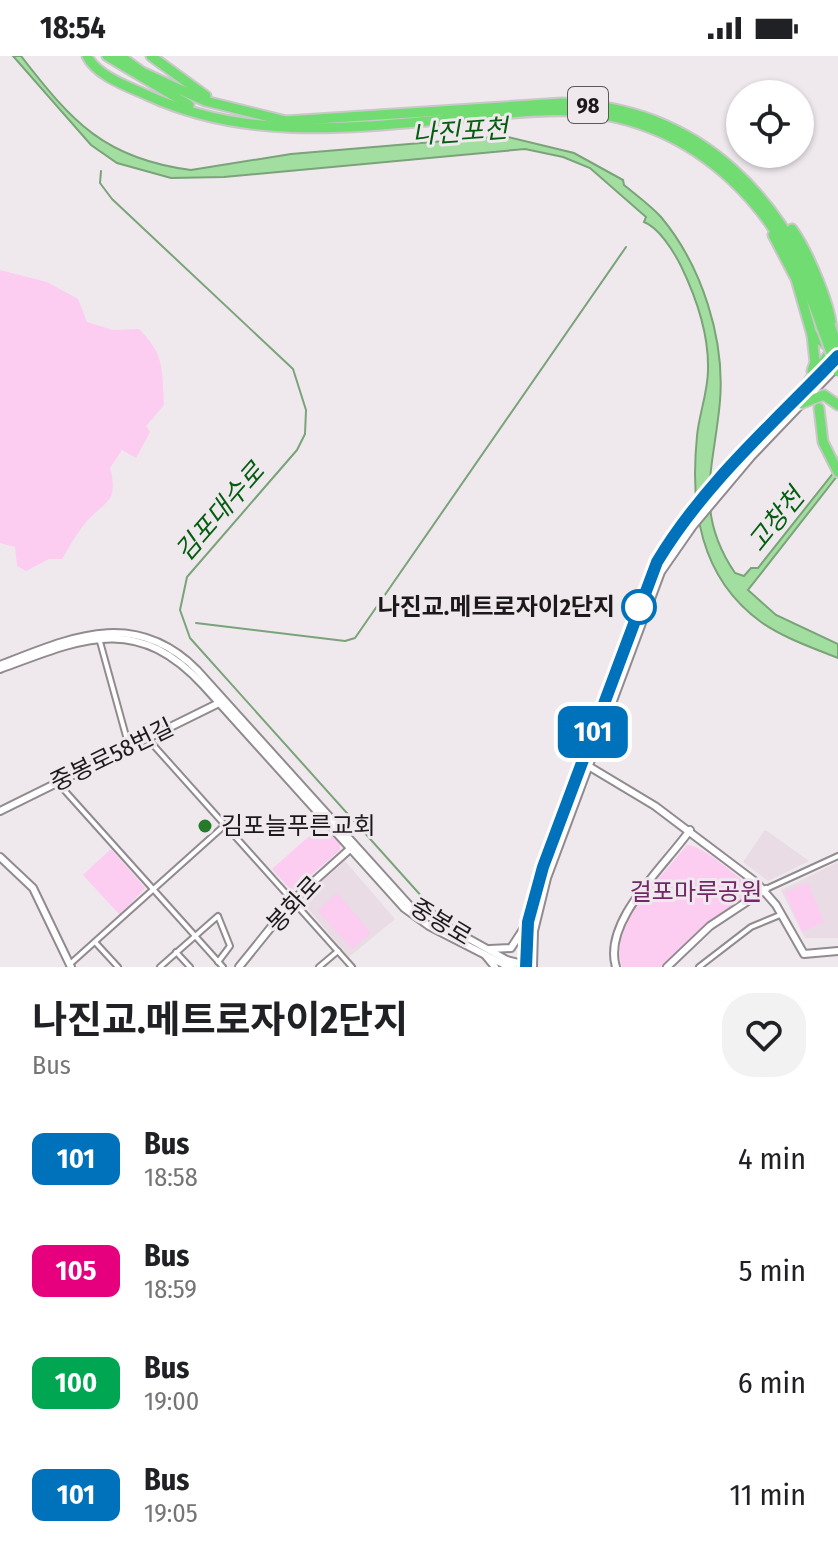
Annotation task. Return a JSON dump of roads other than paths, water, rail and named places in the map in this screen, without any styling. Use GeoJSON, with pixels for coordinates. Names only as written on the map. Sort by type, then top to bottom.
{"type":"FeatureCollection","features":[{"type":"Feature","properties":{"kind":"highway"},"geometry":{"type":"LineString","coordinates":[[87,56],[96,68],[138,91],[168,104],[234,120]]}},
{"type":"Feature","properties":{"kind":"highway","name":"98"},"geometry":{"type":"LineString","coordinates":[[107,56],[183,103],[234,120],[277,128],[311,129],[535,111],[586,112],[620,120],[686,145],[727,173],[756,204],[799,265],[832,325],[836,367]]}},
{"type":"Feature","properties":{"kind":"highway","name":"98"},"geometry":{"type":"LineString","coordinates":[[120,56],[140,75],[205,101],[242,113],[300,122],[525,104],[575,103],[601,107],[686,136],[729,164],[768,203],[805,262],[832,325],[837,349]]}},
{"type":"Feature","properties":{"kind":"highway"},"geometry":{"type":"LineString","coordinates":[[153,58],[189,87],[242,113]]}},
{"type":"Feature","properties":{"kind":"highway"},"geometry":{"type":"LineString","coordinates":[[756,204],[790,266],[816,339],[815,362],[803,389]]}},
{"type":"Feature","properties":{"kind":"highway"},"geometry":{"type":"LineString","coordinates":[[816,339],[831,341],[832,325]]}},
{"type":"Feature","properties":{"kind":"highway"},"geometry":{"type":"LineString","coordinates":[[803,389],[837,349],[816,339]]}},
{"type":"Feature","properties":{"kind":"highway"},"geometry":{"type":"LineString","coordinates":[[800,404],[824,395],[838,405]]}},
{"type":"Feature","properties":{"kind":"highway"},"geometry":{"type":"LineString","coordinates":[[819,408],[823,442],[838,472]]}},
{"type":"Feature","properties":{"kind":"street"},"geometry":{"type":"LineString","coordinates":[[528,966],[528,922],[543,867],[661,572],[715,499],[836,367],[837,349]]}},
{"type":"Feature","properties":{"kind":"street"},"geometry":{"type":"LineString","coordinates":[[528,966],[541,898],[585,763],[657,562],[692,509],[719,477],[803,389],[836,367]]}},
{"type":"Feature","properties":{"kind":"street"},"geometry":{"type":"LineString","coordinates":[[98,634],[129,747]]}},
{"type":"Feature","properties":{"kind":"street","name":"중봉로"},"geometry":{"type":"LineString","coordinates":[[0,667],[98,634],[131,634],[164,646],[191,664],[352,847],[416,912],[480,948],[528,966]]}},
{"type":"Feature","properties":{"kind":"street","name":"중봉로58번길"},"geometry":{"type":"LineString","coordinates":[[0,811],[221,701]]}},
{"type":"Feature","properties":{"kind":"street"},"geometry":{"type":"LineString","coordinates":[[147,738],[352,967]]}},
{"type":"Feature","properties":{"kind":"street"},"geometry":{"type":"LineString","coordinates":[[585,763],[655,806],[765,890],[804,954],[838,949]]}},
{"type":"Feature","properties":{"kind":"street"},"geometry":{"type":"LineString","coordinates":[[57,782],[223,967]]}},
{"type":"Feature","properties":{"kind":"street"},"geometry":{"type":"LineString","coordinates":[[0,857],[33,888],[70,966],[225,825]]}},
{"type":"Feature","properties":{"kind":"street"},"geometry":{"type":"LineString","coordinates":[[616,967],[614,956],[621,920],[689,832]]}},
{"type":"Feature","properties":{"kind":"street","name":"봉화로"},"geometry":{"type":"LineString","coordinates":[[239,967],[293,900],[352,847]]}},
{"type":"Feature","properties":{"kind":"street"},"geometry":{"type":"LineString","coordinates":[[667,967],[710,926],[765,890],[838,856]]}},
{"type":"Feature","properties":{"kind":"street"},"geometry":{"type":"LineString","coordinates":[[699,967],[751,927],[782,914]]}},
{"type":"Feature","properties":{"kind":"street"},"geometry":{"type":"LineString","coordinates":[[160,967],[219,917],[230,949],[218,962]]}},
{"type":"Feature","properties":{"kind":"street"},"geometry":{"type":"LineString","coordinates":[[480,948],[511,948],[528,922]]}},
{"type":"Feature","properties":{"kind":"street"},"geometry":{"type":"LineString","coordinates":[[95,942],[118,967]]}},
{"type":"Feature","properties":{"kind":"street"},"geometry":{"type":"LineString","coordinates":[[480,948],[495,967]]}},
{"type":"Feature","properties":{"kind":"street"},"geometry":{"type":"LineString","coordinates":[[319,967],[338,951]]}},
{"type":"Feature","properties":{"kind":"street"},"geometry":{"type":"LineString","coordinates":[[176,952],[190,967]]}},
{"type":"Feature","properties":{"kind":"waterway","name":"김포대수로"},"geometry":{"type":"LineString","coordinates":[[101,171],[100,183],[112,199],[293,369],[306,410],[305,434],[297,450],[187,577],[180,610],[190,638],[441,918]]}},
{"type":"Feature","properties":{"kind":"waterway"},"geometry":{"type":"LineString","coordinates":[[196,623],[345,641],[355,638],[626,247]]}},
{"type":"Feature","properties":{"kind":"place","name":"나진교.메트로자이2단지"},"geometry":{"type":"Point","coordinates":[639,607]}},
{"type":"Feature","properties":{"kind":"place","name":"김포늘푸른교회"},"geometry":{"type":"Point","coordinates":[205,826]}},
{"type":"Feature","properties":{"kind":"water label","name":"나진포천"},"geometry":{"type":"Point","coordinates":[460,132]}},
{"type":"Feature","properties":{"kind":"water label","name":"고창천"},"geometry":{"type":"Point","coordinates":[776,520]}},
{"type":"Feature","properties":{"kind":"park label","name":"걸포마루공원"},"geometry":{"type":"Point","coordinates":[696,892]}}]}
